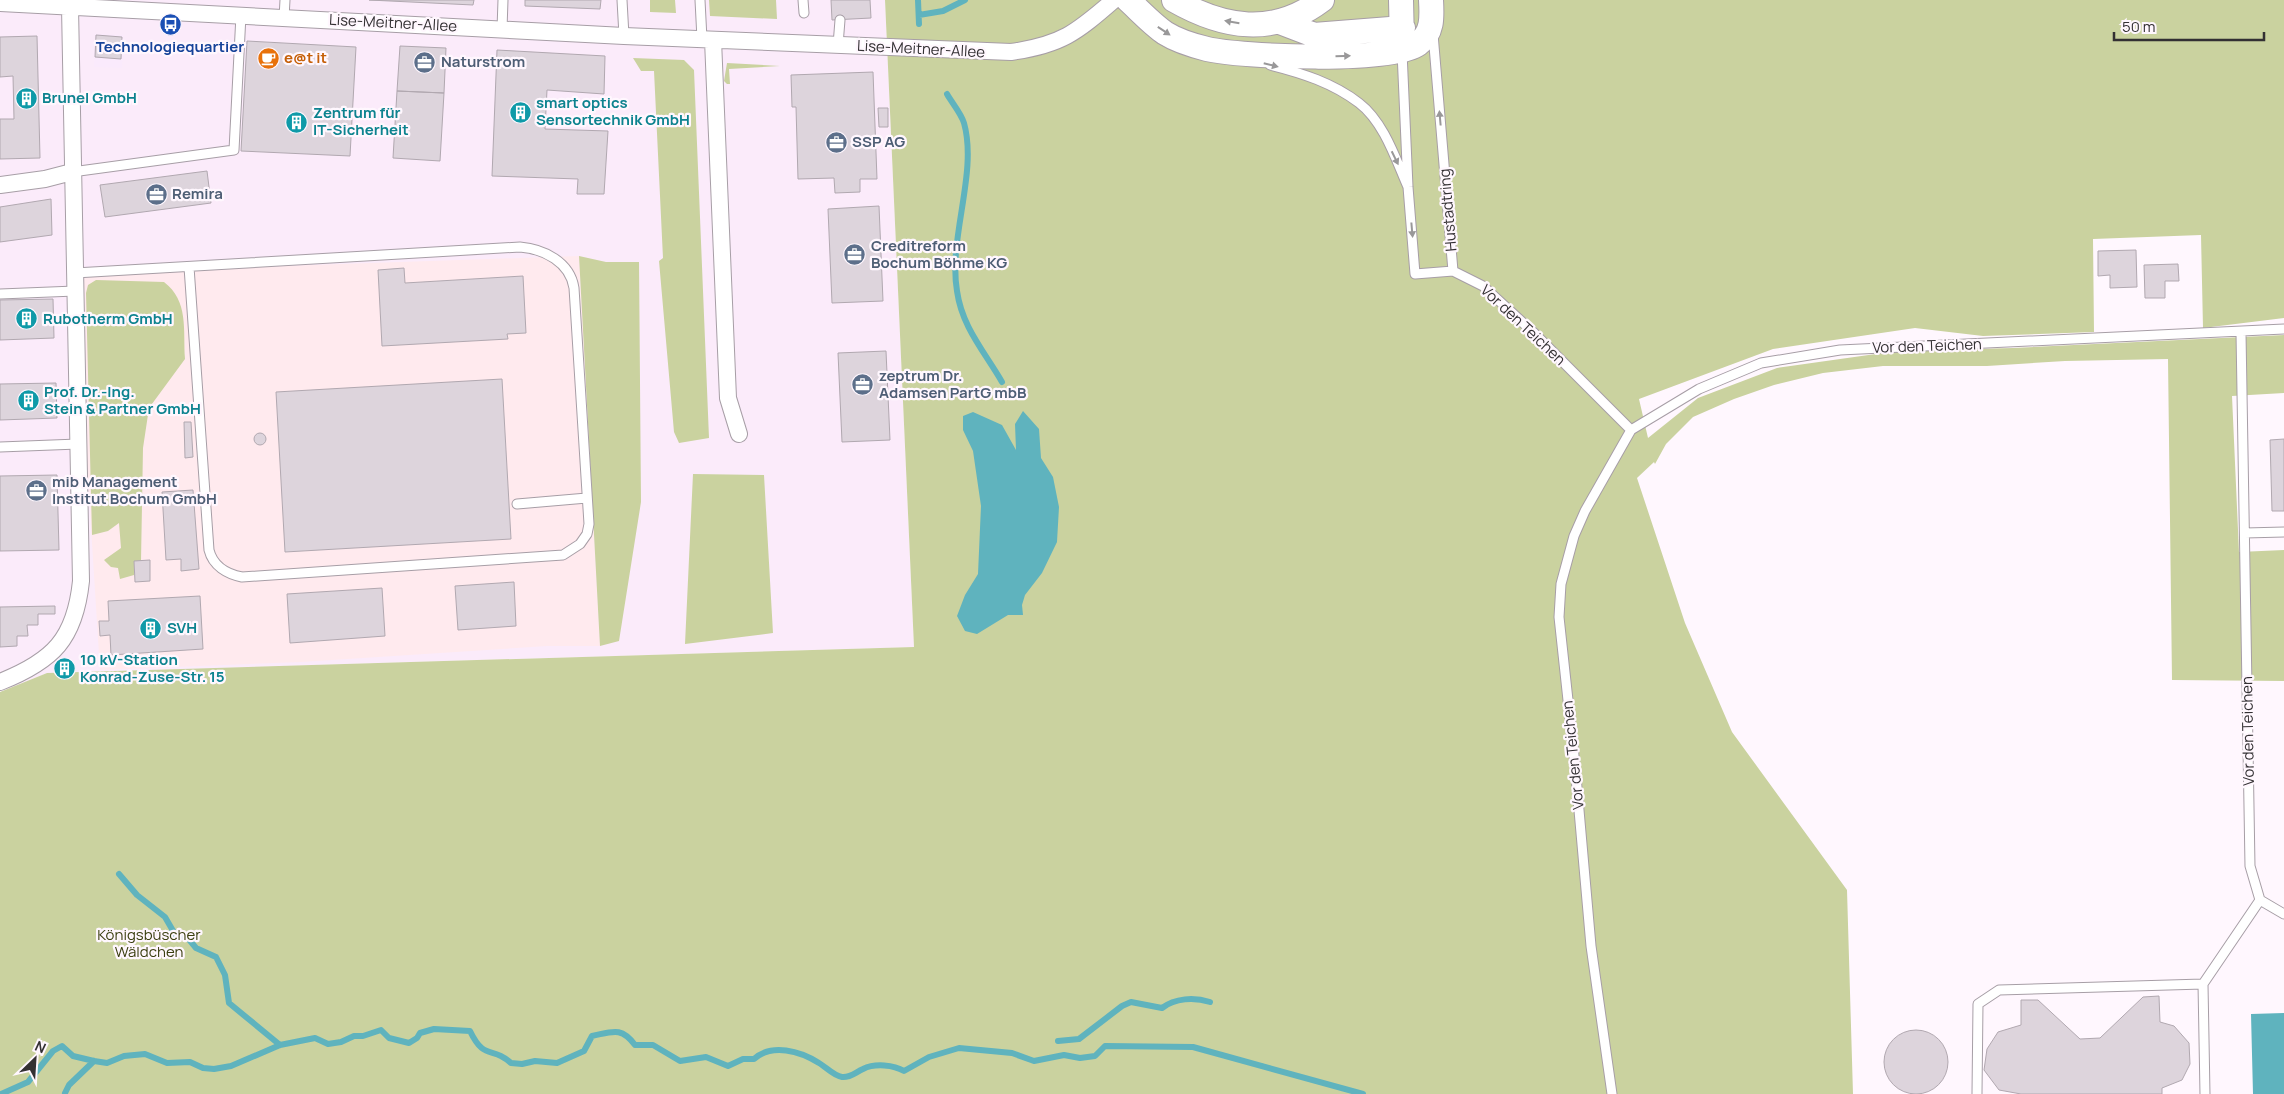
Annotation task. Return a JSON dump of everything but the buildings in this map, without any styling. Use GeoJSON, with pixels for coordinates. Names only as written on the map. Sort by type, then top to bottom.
{"type":"FeatureCollection","features":[{"type":"Feature","properties":{"kind":"street","name":"Lise-Meitner-Allee"},"geometry":{"type":"LineString","coordinates":[[0,4],[70,4],[284,18],[624,36],[1011,52],[1041,48],[1077,31],[1114,0]]}},
{"type":"Feature","properties":{"kind":"street","name":"Hustadtring"},"geometry":{"type":"LineString","coordinates":[[1128,0],[1166,33],[1207,49],[1241,53],[1331,56],[1402,52],[1430,0]]}},
{"type":"Feature","properties":{"kind":"street"},"geometry":{"type":"LineString","coordinates":[[1174,0],[1198,14],[1225,22],[1255,26],[1280,22],[1322,0]]}},
{"type":"Feature","properties":{"kind":"street","name":"Hustadtring"},"geometry":{"type":"LineString","coordinates":[[1401,0],[1417,26]]}},
{"type":"Feature","properties":{"kind":"street"},"geometry":{"type":"LineString","coordinates":[[0,682],[29,669],[50,655],[72,625],[79,607],[81,581],[70,4]]}},
{"type":"Feature","properties":{"kind":"street"},"geometry":{"type":"LineString","coordinates":[[1280,22],[1314,35],[1417,26]]}},
{"type":"Feature","properties":{"kind":"street"},"geometry":{"type":"LineString","coordinates":[[708,40],[728,398],[739,434]]}},
{"type":"Feature","properties":{"kind":"street"},"geometry":{"type":"LineString","coordinates":[[0,185],[45,179],[72,172]]}},
{"type":"Feature","properties":{"kind":"lane"},"geometry":{"type":"LineString","coordinates":[[284,18],[285,0]]}},
{"type":"Feature","properties":{"kind":"lane"},"geometry":{"type":"LineString","coordinates":[[502,29],[503,0]]}},
{"type":"Feature","properties":{"kind":"lane"},"geometry":{"type":"LineString","coordinates":[[622,0],[624,36]]}},
{"type":"Feature","properties":{"kind":"lane"},"geometry":{"type":"LineString","coordinates":[[700,0],[708,40]]}},
{"type":"Feature","properties":{"kind":"lane"},"geometry":{"type":"LineString","coordinates":[[803,0],[804,12]]}},
{"type":"Feature","properties":{"kind":"lane"},"geometry":{"type":"LineString","coordinates":[[72,172],[234,150],[241,15]]}},
{"type":"Feature","properties":{"kind":"lane"},"geometry":{"type":"LineString","coordinates":[[838,45],[840,20]]}},
{"type":"Feature","properties":{"kind":"lane","name":"Hustadtring"},"geometry":{"type":"LineString","coordinates":[[1402,52],[1408,187],[1415,274],[1453,271],[1417,26]]}},
{"type":"Feature","properties":{"kind":"lane","name":"Hustadtring"},"geometry":{"type":"LineString","coordinates":[[1207,49],[1280,67],[1324,81],[1360,104],[1380,128],[1408,187]]}},
{"type":"Feature","properties":{"kind":"lane"},"geometry":{"type":"LineString","coordinates":[[75,273],[520,247],[529,248],[551,256],[564,267],[572,280],[587,498],[587,534],[580,544],[563,555],[242,577],[227,573],[211,557],[209,550],[189,267]]}},
{"type":"Feature","properties":{"kind":"lane","name":"Vor den Teichen"},"geometry":{"type":"LineString","coordinates":[[1453,271],[1483,286],[1533,332],[1631,430]]}},
{"type":"Feature","properties":{"kind":"lane"},"geometry":{"type":"LineString","coordinates":[[0,294],[75,290]]}},
{"type":"Feature","properties":{"kind":"lane","name":"Vor den Teichen"},"geometry":{"type":"LineString","coordinates":[[1612,1094],[1591,946],[1559,616],[1561,584],[1574,536],[1585,511],[1631,430],[1700,389],[1761,363],[1840,350],[2284,330]]}},
{"type":"Feature","properties":{"kind":"lane","name":"Vor den Teichen"},"geometry":{"type":"LineString","coordinates":[[2241,333],[2250,866],[2260,900]]}},
{"type":"Feature","properties":{"kind":"lane"},"geometry":{"type":"LineString","coordinates":[[0,447],[78,444]]}},
{"type":"Feature","properties":{"kind":"lane"},"geometry":{"type":"LineString","coordinates":[[517,504],[587,498]]}},
{"type":"Feature","properties":{"kind":"lane"},"geometry":{"type":"LineString","coordinates":[[2245,533],[2284,532]]}},
{"type":"Feature","properties":{"kind":"lane"},"geometry":{"type":"LineString","coordinates":[[2205,1094],[2203,984],[2260,900],[2284,914]]}},
{"type":"Feature","properties":{"kind":"lane"},"geometry":{"type":"LineString","coordinates":[[1976,1094],[1978,1004],[1999,990],[2203,984]]}},
{"type":"Feature","properties":{"kind":"shaded area","name":"Technologiequartier"},"geometry":{"type":"Polygon","coordinates":[[[0,0],[885,0],[914,647],[47,673],[6,690],[0,680],[0,0]]]}},
{"type":"Feature","properties":{"kind":"shaded area"},"geometry":{"type":"Polygon","coordinates":[[[95,34],[123,35],[122,68],[94,67],[95,34]]]}},
{"type":"Feature","properties":{"kind":"shaded area"},"geometry":{"type":"Polygon","coordinates":[[[579,256],[600,646],[547,646],[301,662],[100,670],[75,273],[579,256]]]}},
{"type":"Feature","properties":{"kind":"green space"},"geometry":{"type":"Polygon","coordinates":[[[650,0],[675,0],[676,13],[650,12],[650,0]]]}},
{"type":"Feature","properties":{"kind":"green space"},"geometry":{"type":"Polygon","coordinates":[[[709,0],[776,0],[777,19],[710,16],[709,0]]]}},
{"type":"Feature","properties":{"kind":"green space","name":"Königsbüscher Wäldchen"},"geometry":{"type":"Polygon","coordinates":[[[885,0],[2284,0],[2284,318],[2203,328],[2201,235],[2093,239],[2094,332],[1983,336],[1915,328],[1773,349],[1639,399],[1648,438],[1698,398],[1777,368],[1897,351],[2013,348],[2284,335],[2284,393],[2232,396],[2239,552],[2284,550],[2284,681],[2172,680],[2168,359],[2065,361],[1987,366],[1883,366],[1823,373],[1774,385],[1734,399],[1693,417],[1666,444],[1655,464],[1654,462],[1637,478],[1685,623],[1732,732],[1847,890],[1853,1094],[0,1094],[0,692],[47,673],[914,647],[885,0]]]}},
{"type":"Feature","properties":{"kind":"green space"},"geometry":{"type":"Polygon","coordinates":[[[633,58],[684,60],[694,70],[709,438],[679,443],[674,432],[659,261],[663,258],[654,71],[641,71],[633,58]]]}},
{"type":"Feature","properties":{"kind":"green space"},"geometry":{"type":"Polygon","coordinates":[[[727,63],[780,66],[729,69],[730,84],[727,84],[724,81],[727,63]]]}},
{"type":"Feature","properties":{"kind":"green space"},"geometry":{"type":"Polygon","coordinates":[[[579,256],[606,262],[639,262],[641,502],[619,641],[600,646],[579,256]]]}},
{"type":"Feature","properties":{"kind":"green space"},"geometry":{"type":"Polygon","coordinates":[[[96,280],[164,282],[178,298],[184,327],[185,359],[149,408],[143,448],[141,561],[134,561],[134,575],[120,579],[118,568],[111,567],[104,560],[121,548],[119,523],[108,531],[92,535],[86,293],[88,285],[96,280]]]}},
{"type":"Feature","properties":{"kind":"green space"},"geometry":{"type":"Polygon","coordinates":[[[693,474],[764,475],[773,633],[685,644],[693,474]]]}},
{"type":"Feature","properties":{"kind":"water"},"geometry":{"type":"Polygon","coordinates":[[[1023,411],[1039,429],[1041,458],[1053,477],[1059,507],[1057,542],[1042,573],[1025,595],[1022,605],[1023,615],[1008,615],[977,634],[965,631],[957,616],[965,595],[978,574],[981,506],[973,451],[963,430],[963,416],[973,412],[1002,425],[1016,450],[1015,424],[1023,411]]]}},
{"type":"Feature","properties":{"kind":"water"},"geometry":{"type":"Polygon","coordinates":[[[2284,1013],[2284,1094],[2253,1094],[2251,1014],[2284,1013]]]}},
{"type":"Feature","properties":{"kind":"waterway"},"geometry":{"type":"LineString","coordinates":[[918,0],[919,24]]}},
{"type":"Feature","properties":{"kind":"waterway"},"geometry":{"type":"LineString","coordinates":[[919,15],[943,11],[965,0]]}},
{"type":"Feature","properties":{"kind":"waterway"},"geometry":{"type":"LineString","coordinates":[[947,94],[963,119],[967,142],[966,184],[956,249],[955,271],[957,291],[969,327],[1002,382]]}},
{"type":"Feature","properties":{"kind":"waterway"},"geometry":{"type":"LineString","coordinates":[[119,874],[137,895],[165,917],[176,936],[187,937],[196,948],[216,957],[225,975],[229,1003],[280,1045]]}},
{"type":"Feature","properties":{"kind":"waterway"},"geometry":{"type":"LineString","coordinates":[[1058,1041],[1079,1039],[1122,1006],[1131,1002],[1162,1008],[1173,1002],[1185,999],[1198,999],[1210,1002]]}},
{"type":"Feature","properties":{"kind":"waterway"},"geometry":{"type":"LineString","coordinates":[[1,1094],[28,1082],[53,1051],[62,1046],[73,1056],[107,1063],[124,1056],[145,1054],[167,1063],[190,1062],[203,1068],[214,1069],[231,1066],[280,1045],[315,1038],[328,1044],[381,1030],[389,1038],[409,1043],[417,1038],[420,1033],[434,1029],[470,1031],[480,1047],[499,1055],[511,1063],[522,1064],[535,1061],[557,1063],[584,1051],[592,1036],[616,1032],[625,1035],[635,1045],[653,1045],[680,1061],[706,1057],[728,1066],[743,1059],[754,1059],[769,1051],[786,1050],[803,1055],[842,1077],[850,1076],[868,1067],[879,1065],[890,1066],[904,1071],[929,1057],[959,1048],[1012,1053],[1034,1061],[1064,1055],[1080,1058],[1095,1056],[1105,1046],[1193,1047],[1363,1094]]}},
{"type":"Feature","properties":{"kind":"waterway"},"geometry":{"type":"LineString","coordinates":[[65,1093],[69,1085],[94,1061]]}},
{"type":"Feature","properties":{"kind":"place","name":"Technologiequartier"},"geometry":{"type":"Point","coordinates":[170,24]}},
{"type":"Feature","properties":{"kind":"place","name":"e@t it"},"geometry":{"type":"Point","coordinates":[268,58]}},
{"type":"Feature","properties":{"kind":"place","name":"Naturstrom"},"geometry":{"type":"Point","coordinates":[425,62]}},
{"type":"Feature","properties":{"kind":"place","name":"Brunel GmbH"},"geometry":{"type":"Point","coordinates":[26,98]}},
{"type":"Feature","properties":{"kind":"place","name":"smart optics Sensortechnik GmbH"},"geometry":{"type":"Point","coordinates":[520,112]}},
{"type":"Feature","properties":{"kind":"place","name":"Zentrum für IT-Sicherheit"},"geometry":{"type":"Point","coordinates":[297,122]}},
{"type":"Feature","properties":{"kind":"place","name":"SSP AG"},"geometry":{"type":"Point","coordinates":[836,142]}},
{"type":"Feature","properties":{"kind":"place","name":"Remira"},"geometry":{"type":"Point","coordinates":[156,194]}},
{"type":"Feature","properties":{"kind":"place","name":"Creditreform Bochum Böhme KG"},"geometry":{"type":"Point","coordinates":[855,255]}},
{"type":"Feature","properties":{"kind":"place","name":"Rubotherm GmbH"},"geometry":{"type":"Point","coordinates":[27,319]}},
{"type":"Feature","properties":{"kind":"place","name":"zeptrum Dr. Adamsen PartG mbB"},"geometry":{"type":"Point","coordinates":[863,385]}},
{"type":"Feature","properties":{"kind":"place","name":"Prof. Dr.-Ing. Stein & Partner GmbH"},"geometry":{"type":"Point","coordinates":[28,401]}},
{"type":"Feature","properties":{"kind":"place","name":"mib Management Institut Bochum GmbH"},"geometry":{"type":"Point","coordinates":[36,491]}},
{"type":"Feature","properties":{"kind":"place","name":"SVH"},"geometry":{"type":"Point","coordinates":[151,628]}},
{"type":"Feature","properties":{"kind":"place","name":"10 kV-Station Konrad-Zuse-Str. 15"},"geometry":{"type":"Point","coordinates":[64,669]}}]}
